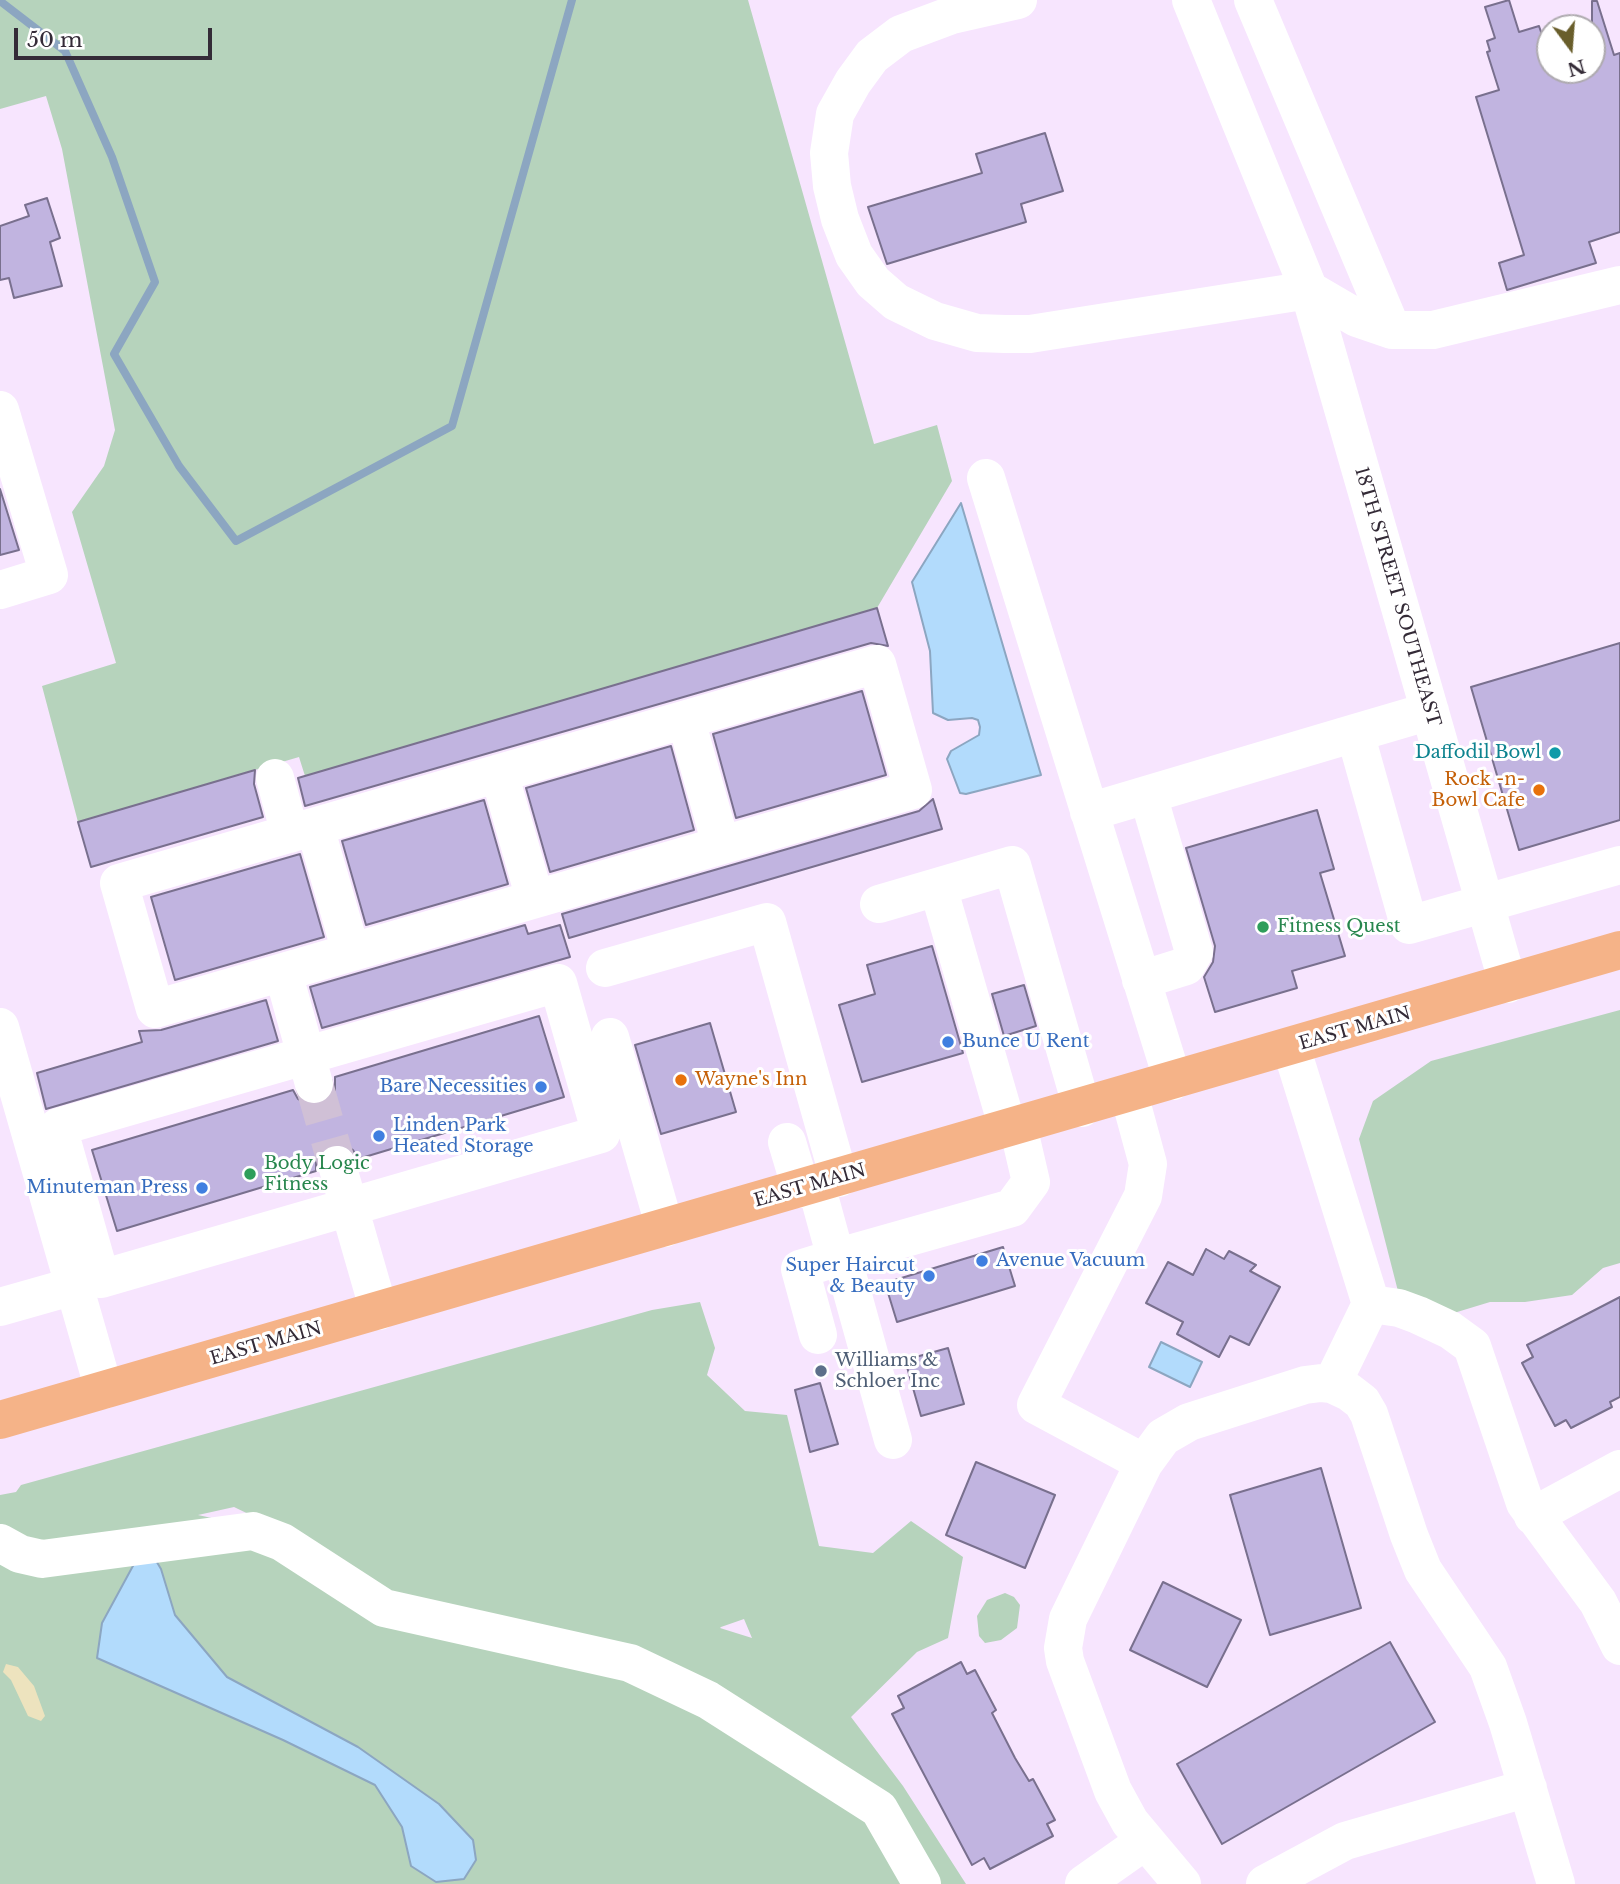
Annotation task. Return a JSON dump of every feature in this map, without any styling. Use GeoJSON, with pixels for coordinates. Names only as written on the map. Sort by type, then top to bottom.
{"type":"FeatureCollection","features":[{"type":"Feature","properties":{"kind":"main road","name":"EAST MAIN"},"geometry":{"type":"LineString","coordinates":[[0,1420],[1620,950]]}},
{"type":"Feature","properties":{"kind":"street"},"geometry":{"type":"LineString","coordinates":[[1017,0],[951,15],[901,34],[872,57],[853,82],[835,114],[829,153],[835,197],[854,255],[873,282],[896,302],[935,321],[977,333],[1030,334],[1309,290],[1357,318],[1392,330],[1433,330],[1620,285]]}},
{"type":"Feature","properties":{"kind":"street","name":"18TH STREET SOUTHEAST"},"geometry":{"type":"LineString","coordinates":[[1191,0],[1309,290],[1508,984]]}},
{"type":"Feature","properties":{"kind":"street"},"geometry":{"type":"LineString","coordinates":[[1253,0],[1392,330]]}},
{"type":"Feature","properties":{"kind":"street"},"geometry":{"type":"LineString","coordinates":[[0,590],[49,575],[1,418]]}},
{"type":"Feature","properties":{"kind":"street"},"geometry":{"type":"LineString","coordinates":[[986,478],[1172,1081]]}},
{"type":"Feature","properties":{"kind":"street"},"geometry":{"type":"LineString","coordinates":[[877,664],[913,790],[155,1009],[119,883],[499,774],[877,664]]}},
{"type":"Feature","properties":{"kind":"street"},"geometry":{"type":"LineString","coordinates":[[1089,812],[1430,711]]}},
{"type":"Feature","properties":{"kind":"street"},"geometry":{"type":"LineString","coordinates":[[686,719],[721,845]]}},
{"type":"Feature","properties":{"kind":"street"},"geometry":{"type":"LineString","coordinates":[[1355,733],[1409,925],[1620,865]]}},
{"type":"Feature","properties":{"kind":"street"},"geometry":{"type":"LineString","coordinates":[[499,774],[535,899]]}},
{"type":"Feature","properties":{"kind":"street"},"geometry":{"type":"LineString","coordinates":[[275,778],[303,830],[351,952]]}},
{"type":"Feature","properties":{"kind":"street"},"geometry":{"type":"LineString","coordinates":[[1141,980],[1186,966],[1194,952],[1148,795]]}},
{"type":"Feature","properties":{"kind":"street"},"geometry":{"type":"LineString","coordinates":[[879,904],[1012,865],[1082,1108]]}},
{"type":"Feature","properties":{"kind":"street"},"geometry":{"type":"LineString","coordinates":[[818,1335],[800,1269],[1012,1208],[1031,1182],[938,887]]}},
{"type":"Feature","properties":{"kind":"street"},"geometry":{"type":"LineString","coordinates":[[605,968],[767,922],[819,1184],[892,1440]]}},
{"type":"Feature","properties":{"kind":"street"},"geometry":{"type":"LineString","coordinates":[[283,972],[310,1070]]}},
{"type":"Feature","properties":{"kind":"street"},"geometry":{"type":"LineString","coordinates":[[558,983],[601,1134],[349,1206],[101,1279],[58,1127],[310,1070],[558,983]]}},
{"type":"Feature","properties":{"kind":"street"},"geometry":{"type":"LineString","coordinates":[[0,1027],[104,1390]]}},
{"type":"Feature","properties":{"kind":"street"},"geometry":{"type":"LineString","coordinates":[[610,1037],[665,1228]]}},
{"type":"Feature","properties":{"kind":"street"},"geometry":{"type":"LineString","coordinates":[[1291,1047],[1371,1304],[1332,1384]]}},
{"type":"Feature","properties":{"kind":"street"},"geometry":{"type":"LineString","coordinates":[[1129,1094],[1148,1164],[1143,1196],[1036,1405],[1144,1462]]}},
{"type":"Feature","properties":{"kind":"street"},"geometry":{"type":"LineString","coordinates":[[788,1142],[819,1184]]}},
{"type":"Feature","properties":{"kind":"street"},"geometry":{"type":"LineString","coordinates":[[337,1165],[379,1311]]}},
{"type":"Feature","properties":{"kind":"street"},"geometry":{"type":"LineString","coordinates":[[0,1307],[74,1286]]}},
{"type":"Feature","properties":{"kind":"street"},"geometry":{"type":"LineString","coordinates":[[1371,1304],[1418,1315],[1450,1330],[1472,1346],[1484,1375],[1517,1485],[1533,1516],[1609,1593],[1620,1646]]}},
{"type":"Feature","properties":{"kind":"street"},"geometry":{"type":"LineString","coordinates":[[1182,1884],[1145,1841],[1113,1791],[1070,1678],[1063,1648],[1068,1619],[1144,1462],[1163,1437],[1189,1422],[1305,1385],[1332,1384],[1362,1402],[1369,1414],[1405,1525],[1423,1570],[1488,1667],[1556,1884]]}},
{"type":"Feature","properties":{"kind":"street"},"geometry":{"type":"LineString","coordinates":[[1533,1516],[1620,1469]]}},
{"type":"Feature","properties":{"kind":"street"},"geometry":{"type":"LineString","coordinates":[[0,1543],[20,1554],[42,1559],[253,1531],[282,1542],[384,1608],[630,1663],[708,1700],[879,1809],[922,1884]]}},
{"type":"Feature","properties":{"kind":"street"},"geometry":{"type":"LineString","coordinates":[[1265,1884],[1345,1841],[1528,1788]]}},
{"type":"Feature","properties":{"kind":"street"},"geometry":{"type":"LineString","coordinates":[[1084,1884],[1145,1841]]}},
{"type":"Feature","properties":{"kind":"green space"},"geometry":{"type":"Polygon","coordinates":[[[0,0],[748,0],[874,444],[937,425],[952,481],[877,608],[305,776],[299,757],[78,822],[42,686],[116,663],[72,512],[104,466],[115,430],[62,149],[46,96],[0,109],[0,0]]]}},
{"type":"Feature","properties":{"kind":"green space"},"geometry":{"type":"Polygon","coordinates":[[[1620,1010],[1620,1263],[1603,1268],[1572,1295],[1525,1302],[1490,1302],[1444,1316],[1400,1299],[1359,1139],[1373,1101],[1431,1061],[1620,1010]]]}},
{"type":"Feature","properties":{"kind":"green space"},"geometry":{"type":"Polygon","coordinates":[[[700,1302],[715,1348],[707,1375],[745,1411],[787,1415],[819,1546],[873,1553],[911,1521],[963,1557],[948,1638],[917,1652],[851,1717],[903,1786],[966,1884],[0,1884],[0,1495],[16,1492],[21,1485],[652,1310],[700,1302]],[[234,1507],[198,1515],[290,1535],[290,1534],[234,1507]],[[744,1619],[721,1627],[720,1628],[752,1638],[744,1619]]]}},
{"type":"Feature","properties":{"kind":"green space"},"geometry":{"type":"Polygon","coordinates":[[[1005,1593],[1014,1597],[1020,1605],[1017,1628],[1001,1640],[985,1643],[979,1636],[977,1616],[987,1600],[1005,1593]]]}},
{"type":"Feature","properties":{"kind":"sand"},"geometry":{"type":"Polygon","coordinates":[[[6,1664],[18,1667],[34,1686],[45,1716],[41,1721],[28,1716],[11,1680],[3,1672],[6,1664]]]}},
{"type":"Feature","properties":{"kind":"water"},"geometry":{"type":"Polygon","coordinates":[[[961,503],[1041,775],[966,794],[960,793],[947,759],[951,751],[979,735],[980,727],[978,720],[972,718],[948,720],[933,713],[930,651],[912,582],[961,503]]]}},
{"type":"Feature","properties":{"kind":"water"},"geometry":{"type":"Polygon","coordinates":[[[1161,1342],[1202,1362],[1190,1387],[1149,1367],[1161,1342]]]}},
{"type":"Feature","properties":{"kind":"water"},"geometry":{"type":"Polygon","coordinates":[[[152,1554],[161,1569],[175,1615],[227,1677],[358,1747],[439,1804],[473,1840],[476,1860],[464,1879],[436,1882],[411,1866],[402,1827],[375,1785],[283,1740],[97,1658],[102,1623],[134,1564],[152,1554]]]}},
{"type":"Feature","properties":{"kind":"building"},"geometry":{"type":"Polygon","coordinates":[[[1509,0],[1519,32],[1536,27],[1536,84],[1606,84],[1606,30],[1614,55],[1620,53],[1620,232],[1589,242],[1596,263],[1507,290],[1499,263],[1524,255],[1476,97],[1499,90],[1487,52],[1490,51],[1487,41],[1495,38],[1485,7],[1509,0]]]}},
{"type":"Feature","properties":{"kind":"building"},"geometry":{"type":"Polygon","coordinates":[[[1592,1],[1597,1],[1601,14],[1592,14],[1592,1]]]}},
{"type":"Feature","properties":{"kind":"building"},"geometry":{"type":"Polygon","coordinates":[[[1045,133],[1063,191],[1021,204],[1026,222],[887,264],[868,207],[982,173],[976,154],[1045,133]]]}},
{"type":"Feature","properties":{"kind":"building"},"geometry":{"type":"Polygon","coordinates":[[[47,198],[60,238],[50,242],[62,286],[14,298],[9,278],[0,280],[0,226],[29,216],[25,205],[47,198]]]}},
{"type":"Feature","properties":{"kind":"building"},"geometry":{"type":"Polygon","coordinates":[[[0,489],[19,550],[0,555],[0,489]]]}},
{"type":"Feature","properties":{"kind":"building"},"geometry":{"type":"Polygon","coordinates":[[[877,608],[888,646],[871,643],[305,806],[298,778],[877,608]]]}},
{"type":"Feature","properties":{"kind":"building","name":"Daffodil Bowl"},"geometry":{"type":"Polygon","coordinates":[[[1620,643],[1620,820],[1519,850],[1471,687],[1620,643]]]}},
{"type":"Feature","properties":{"kind":"building"},"geometry":{"type":"Polygon","coordinates":[[[862,691],[886,775],[736,818],[713,734],[862,691]]]}},
{"type":"Feature","properties":{"kind":"building"},"geometry":{"type":"Polygon","coordinates":[[[671,746],[694,830],[550,872],[526,788],[671,746]]]}},
{"type":"Feature","properties":{"kind":"building"},"geometry":{"type":"Polygon","coordinates":[[[255,770],[254,784],[263,817],[91,867],[78,822],[255,770]]]}},
{"type":"Feature","properties":{"kind":"building"},"geometry":{"type":"Polygon","coordinates":[[[933,799],[942,829],[569,938],[562,914],[919,811],[933,799]]]}},
{"type":"Feature","properties":{"kind":"building"},"geometry":{"type":"Polygon","coordinates":[[[484,800],[508,884],[366,925],[342,841],[484,800]]]}},
{"type":"Feature","properties":{"kind":"building","name":"Fitness Quest"},"geometry":{"type":"Polygon","coordinates":[[[1317,810],[1334,869],[1320,873],[1345,956],[1292,971],[1297,988],[1215,1012],[1204,977],[1213,962],[1215,946],[1186,848],[1317,810]]]}},
{"type":"Feature","properties":{"kind":"building"},"geometry":{"type":"Polygon","coordinates":[[[300,854],[324,937],[175,980],[151,897],[300,854]]]}},
{"type":"Feature","properties":{"kind":"building"},"geometry":{"type":"Polygon","coordinates":[[[525,925],[528,934],[560,925],[570,957],[322,1028],[310,987],[525,925]]]}},
{"type":"Feature","properties":{"kind":"building"},"geometry":{"type":"Polygon","coordinates":[[[932,946],[963,1053],[862,1082],[839,1005],[875,994],[867,965],[932,946]]]}},
{"type":"Feature","properties":{"kind":"building"},"geometry":{"type":"Polygon","coordinates":[[[1024,985],[1036,1026],[1004,1036],[992,994],[1024,985]]]}},
{"type":"Feature","properties":{"kind":"building"},"geometry":{"type":"Polygon","coordinates":[[[266,1000],[278,1041],[46,1109],[37,1073],[142,1042],[139,1031],[161,1030],[266,1000]]]}},
{"type":"Feature","properties":{"kind":"building"},"geometry":{"type":"Polygon","coordinates":[[[539,1016],[564,1097],[358,1159],[353,1150],[343,1144],[330,1144],[322,1149],[316,1159],[316,1171],[117,1231],[92,1150],[293,1090],[298,1099],[308,1105],[320,1105],[329,1100],[335,1090],[335,1077],[539,1016]]]}},
{"type":"Feature","properties":{"kind":"building","name":"Wayne's Inn"},"geometry":{"type":"Polygon","coordinates":[[[710,1023],[736,1112],[661,1134],[635,1045],[710,1023]]]}},
{"type":"Feature","properties":{"kind":"building"},"geometry":{"type":"Polygon","coordinates":[[[1003,1247],[1015,1286],[897,1322],[885,1283],[1003,1247]]]}},
{"type":"Feature","properties":{"kind":"building"},"geometry":{"type":"Polygon","coordinates":[[[1206,1249],[1224,1259],[1229,1251],[1256,1265],[1250,1271],[1280,1287],[1249,1345],[1230,1336],[1219,1357],[1177,1334],[1183,1322],[1146,1303],[1168,1262],[1193,1275],[1206,1249]]]}},
{"type":"Feature","properties":{"kind":"building"},"geometry":{"type":"Polygon","coordinates":[[[1620,1297],[1620,1397],[1610,1402],[1612,1407],[1571,1428],[1566,1420],[1555,1426],[1522,1363],[1533,1357],[1527,1345],[1620,1297]]]}},
{"type":"Feature","properties":{"kind":"building"},"geometry":{"type":"Polygon","coordinates":[[[948,1348],[964,1404],[921,1416],[905,1360],[948,1348]]]}},
{"type":"Feature","properties":{"kind":"building"},"geometry":{"type":"Polygon","coordinates":[[[820,1383],[838,1444],[810,1452],[795,1390],[820,1383]]]}},
{"type":"Feature","properties":{"kind":"building"},"geometry":{"type":"Polygon","coordinates":[[[976,1462],[1055,1495],[1025,1568],[946,1535],[976,1462]]]}},
{"type":"Feature","properties":{"kind":"building"},"geometry":{"type":"Polygon","coordinates":[[[1321,1468],[1361,1608],[1270,1635],[1230,1495],[1321,1468]]]}},
{"type":"Feature","properties":{"kind":"building"},"geometry":{"type":"Polygon","coordinates":[[[1163,1582],[1241,1620],[1207,1687],[1130,1650],[1163,1582]]]}},
{"type":"Feature","properties":{"kind":"building"},"geometry":{"type":"Polygon","coordinates":[[[1390,1642],[1435,1722],[1222,1844],[1177,1764],[1390,1642]]]}},
{"type":"Feature","properties":{"kind":"building"},"geometry":{"type":"Polygon","coordinates":[[[961,1662],[967,1674],[975,1670],[996,1710],[992,1713],[1015,1758],[1029,1781],[1033,1779],[1055,1820],[1047,1824],[1053,1836],[990,1869],[984,1858],[972,1865],[892,1714],[904,1708],[898,1696],[961,1662]]]}},
{"type":"Feature","properties":{"kind":"waterway"},"geometry":{"type":"LineString","coordinates":[[0,1],[65,51],[112,157],[155,282],[114,354],[179,466],[236,541],[452,426],[572,0]]}},
{"type":"Feature","properties":{"kind":"tunnel"},"geometry":{"type":"LineString","coordinates":[[314,1084],[337,1165]]}},
{"type":"Feature","properties":{"kind":"place","name":"Daffodil Bowl"},"geometry":{"type":"Point","coordinates":[1555,753]}},
{"type":"Feature","properties":{"kind":"place","name":"Rock -n- Bowl Cafe"},"geometry":{"type":"Point","coordinates":[1539,790]}},
{"type":"Feature","properties":{"kind":"place","name":"Fitness Quest"},"geometry":{"type":"Point","coordinates":[1263,927]}},
{"type":"Feature","properties":{"kind":"place","name":"Bunce U Rent"},"geometry":{"type":"Point","coordinates":[948,1042]}},
{"type":"Feature","properties":{"kind":"place","name":"Wayne's Inn"},"geometry":{"type":"Point","coordinates":[681,1080]}},
{"type":"Feature","properties":{"kind":"place","name":"Bare Necessities"},"geometry":{"type":"Point","coordinates":[541,1087]}},
{"type":"Feature","properties":{"kind":"place","name":"Linden Park Heated Storage"},"geometry":{"type":"Point","coordinates":[379,1136]}},
{"type":"Feature","properties":{"kind":"place","name":"Body Logic Fitness"},"geometry":{"type":"Point","coordinates":[250,1174]}},
{"type":"Feature","properties":{"kind":"place","name":"Minuteman Press"},"geometry":{"type":"Point","coordinates":[202,1188]}},
{"type":"Feature","properties":{"kind":"place","name":"Avenue Vacuum"},"geometry":{"type":"Point","coordinates":[982,1261]}},
{"type":"Feature","properties":{"kind":"place","name":"Super Haircut & Beauty"},"geometry":{"type":"Point","coordinates":[929,1276]}},
{"type":"Feature","properties":{"kind":"place","name":"Williams & Schloer Inc"},"geometry":{"type":"Point","coordinates":[821,1371]}}]}
